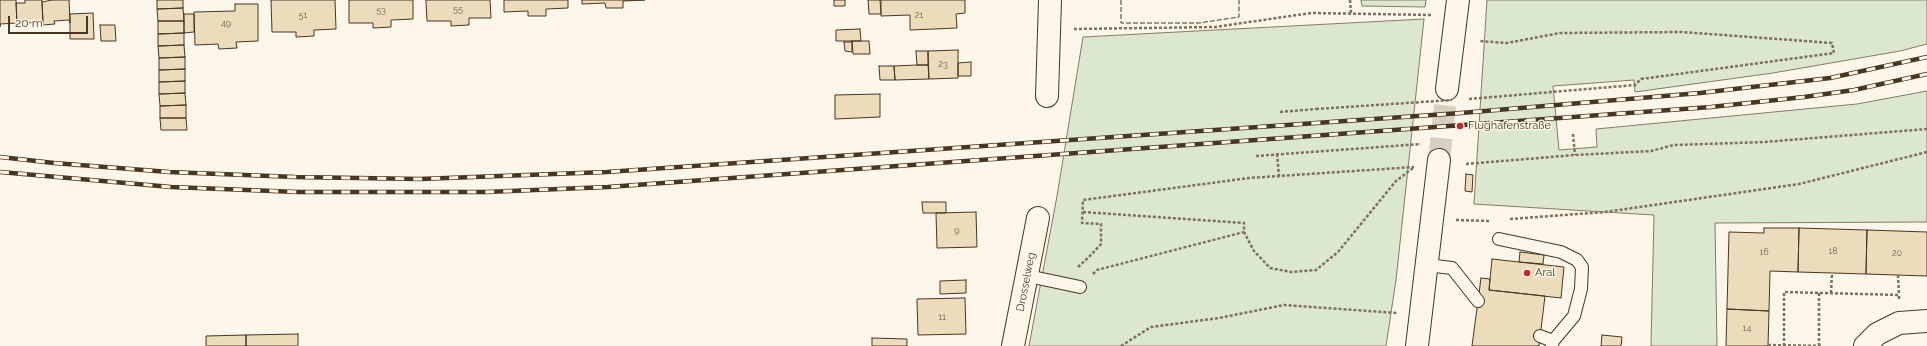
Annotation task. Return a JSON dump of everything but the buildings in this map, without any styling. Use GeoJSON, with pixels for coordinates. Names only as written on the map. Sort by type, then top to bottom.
{"type":"FeatureCollection","features":[{"type":"Feature","properties":{"kind":"street"},"geometry":{"type":"LineString","coordinates":[[1046,96],[1050,30],[1050,0]]}},
{"type":"Feature","properties":{"kind":"street"},"geometry":{"type":"LineString","coordinates":[[1454,94],[1458,0]]}},
{"type":"Feature","properties":{"kind":"street"},"geometry":{"type":"LineString","coordinates":[[1417,346],[1433,217],[1432,152]]}},
{"type":"Feature","properties":{"kind":"street","name":"Drosselweg"},"geometry":{"type":"LineString","coordinates":[[1013,346],[1028,276],[1038,218]]}},
{"type":"Feature","properties":{"kind":"street"},"geometry":{"type":"LineString","coordinates":[[1865,346],[1877,334],[1899,323],[1927,322]]}},
{"type":"Feature","properties":{"kind":"lane"},"geometry":{"type":"LineString","coordinates":[[1500,239],[1561,252],[1577,260],[1582,267],[1581,289],[1574,316],[1552,344],[1540,336]]}},
{"type":"Feature","properties":{"kind":"lane"},"geometry":{"type":"LineString","coordinates":[[1427,265],[1452,268],[1478,301]]}},
{"type":"Feature","properties":{"kind":"lane"},"geometry":{"type":"LineString","coordinates":[[1028,276],[1080,287]]}},
{"type":"Feature","properties":{"kind":"path"},"geometry":{"type":"LineString","coordinates":[[1350,0],[1351,13]]}},
{"type":"Feature","properties":{"kind":"path"},"geometry":{"type":"LineString","coordinates":[[1050,30],[1215,28],[1311,13],[1433,16]]}},
{"type":"Feature","properties":{"kind":"path"},"geometry":{"type":"LineString","coordinates":[[1468,99],[1554,93],[1635,85],[1641,79],[1834,53],[1832,43],[1682,32],[1560,33],[1507,43],[1479,41]]}},
{"type":"Feature","properties":{"kind":"path"},"geometry":{"type":"LineString","coordinates":[[1280,112],[1454,94]]}},
{"type":"Feature","properties":{"kind":"path"},"geometry":{"type":"LineString","coordinates":[[1466,164],[1575,155],[1651,151],[1674,145],[1764,142],[1927,129]]}},
{"type":"Feature","properties":{"kind":"path"},"geometry":{"type":"LineString","coordinates":[[1573,134],[1575,155]]}},
{"type":"Feature","properties":{"kind":"path"},"geometry":{"type":"LineString","coordinates":[[1256,156],[1318,151],[1432,152]]}},
{"type":"Feature","properties":{"kind":"path"},"geometry":{"type":"LineString","coordinates":[[1510,220],[1605,212],[1799,184],[1927,152]]}},
{"type":"Feature","properties":{"kind":"path"},"geometry":{"type":"LineString","coordinates":[[1277,154],[1279,176]]}},
{"type":"Feature","properties":{"kind":"path"},"geometry":{"type":"LineString","coordinates":[[1083,212],[1244,223],[1244,232],[1254,251],[1270,268],[1291,272],[1316,270],[1338,252],[1396,181],[1414,167]]}},
{"type":"Feature","properties":{"kind":"path"},"geometry":{"type":"LineString","coordinates":[[1078,267],[1101,244],[1101,224],[1082,223],[1083,200],[1249,178],[1386,169]]}},
{"type":"Feature","properties":{"kind":"path"},"geometry":{"type":"LineString","coordinates":[[1433,217],[1460,220],[1494,221]]}},
{"type":"Feature","properties":{"kind":"path"},"geometry":{"type":"LineString","coordinates":[[1097,270],[1244,232]]}},
{"type":"Feature","properties":{"kind":"path"},"geometry":{"type":"LineString","coordinates":[[1831,293],[1832,273]]}},
{"type":"Feature","properties":{"kind":"path"},"geometry":{"type":"LineString","coordinates":[[1898,275],[1899,323]]}},
{"type":"Feature","properties":{"kind":"path"},"geometry":{"type":"LineString","coordinates":[[1784,345],[1784,292],[1899,295]]}},
{"type":"Feature","properties":{"kind":"path"},"geometry":{"type":"LineString","coordinates":[[1819,293],[1819,344]]}},
{"type":"Feature","properties":{"kind":"path"},"geometry":{"type":"LineString","coordinates":[[1121,346],[1151,327],[1219,318],[1284,305],[1398,313]]}},
{"type":"Feature","properties":{"kind":"path"},"geometry":{"type":"LineString","coordinates":[[1768,344],[1819,344],[1823,346]]}},
{"type":"Feature","properties":{"kind":"green space"},"geometry":{"type":"Polygon","coordinates":[[[1361,0],[1426,0],[1425,7],[1362,6],[1361,0]]]}},
{"type":"Feature","properties":{"kind":"green space"},"geometry":{"type":"Polygon","coordinates":[[[1487,0],[1927,0],[1927,44],[1900,51],[1773,73],[1635,92],[1634,80],[1553,86],[1559,150],[1597,147],[1596,129],[1857,104],[1927,91],[1927,222],[1715,223],[1717,346],[1651,346],[1654,215],[1474,204],[1487,0]]]}},
{"type":"Feature","properties":{"kind":"green space"},"geometry":{"type":"Polygon","coordinates":[[[1424,19],[1396,280],[1386,346],[1029,346],[1057,196],[1083,37],[1424,19]]]}},
{"type":"Feature","properties":{"kind":"tunnel"},"geometry":{"type":"LineString","coordinates":[[1439,160],[1447,89]]}},
{"type":"Feature","properties":{"kind":"railway"},"geometry":{"type":"LineString","coordinates":[[0,157],[54,163],[169,172],[295,177],[420,179],[607,172],[1461,113],[1700,93],[1830,78],[1927,57]]}},
{"type":"Feature","properties":{"kind":"railway"},"geometry":{"type":"LineString","coordinates":[[0,172],[171,187],[298,192],[486,192],[608,187],[1711,107],[1854,90],[1927,74]]}},
{"type":"Feature","properties":{"kind":"fence"},"geometry":{"type":"LineString","coordinates":[[1121,0],[1121,23],[1199,23],[1239,17],[1239,0]]}},
{"type":"Feature","properties":{"kind":"place","name":"Flughafenstraße"},"geometry":{"type":"Point","coordinates":[1460,126]}},
{"type":"Feature","properties":{"kind":"place","name":"Aral"},"geometry":{"type":"Point","coordinates":[1527,273]}}]}
